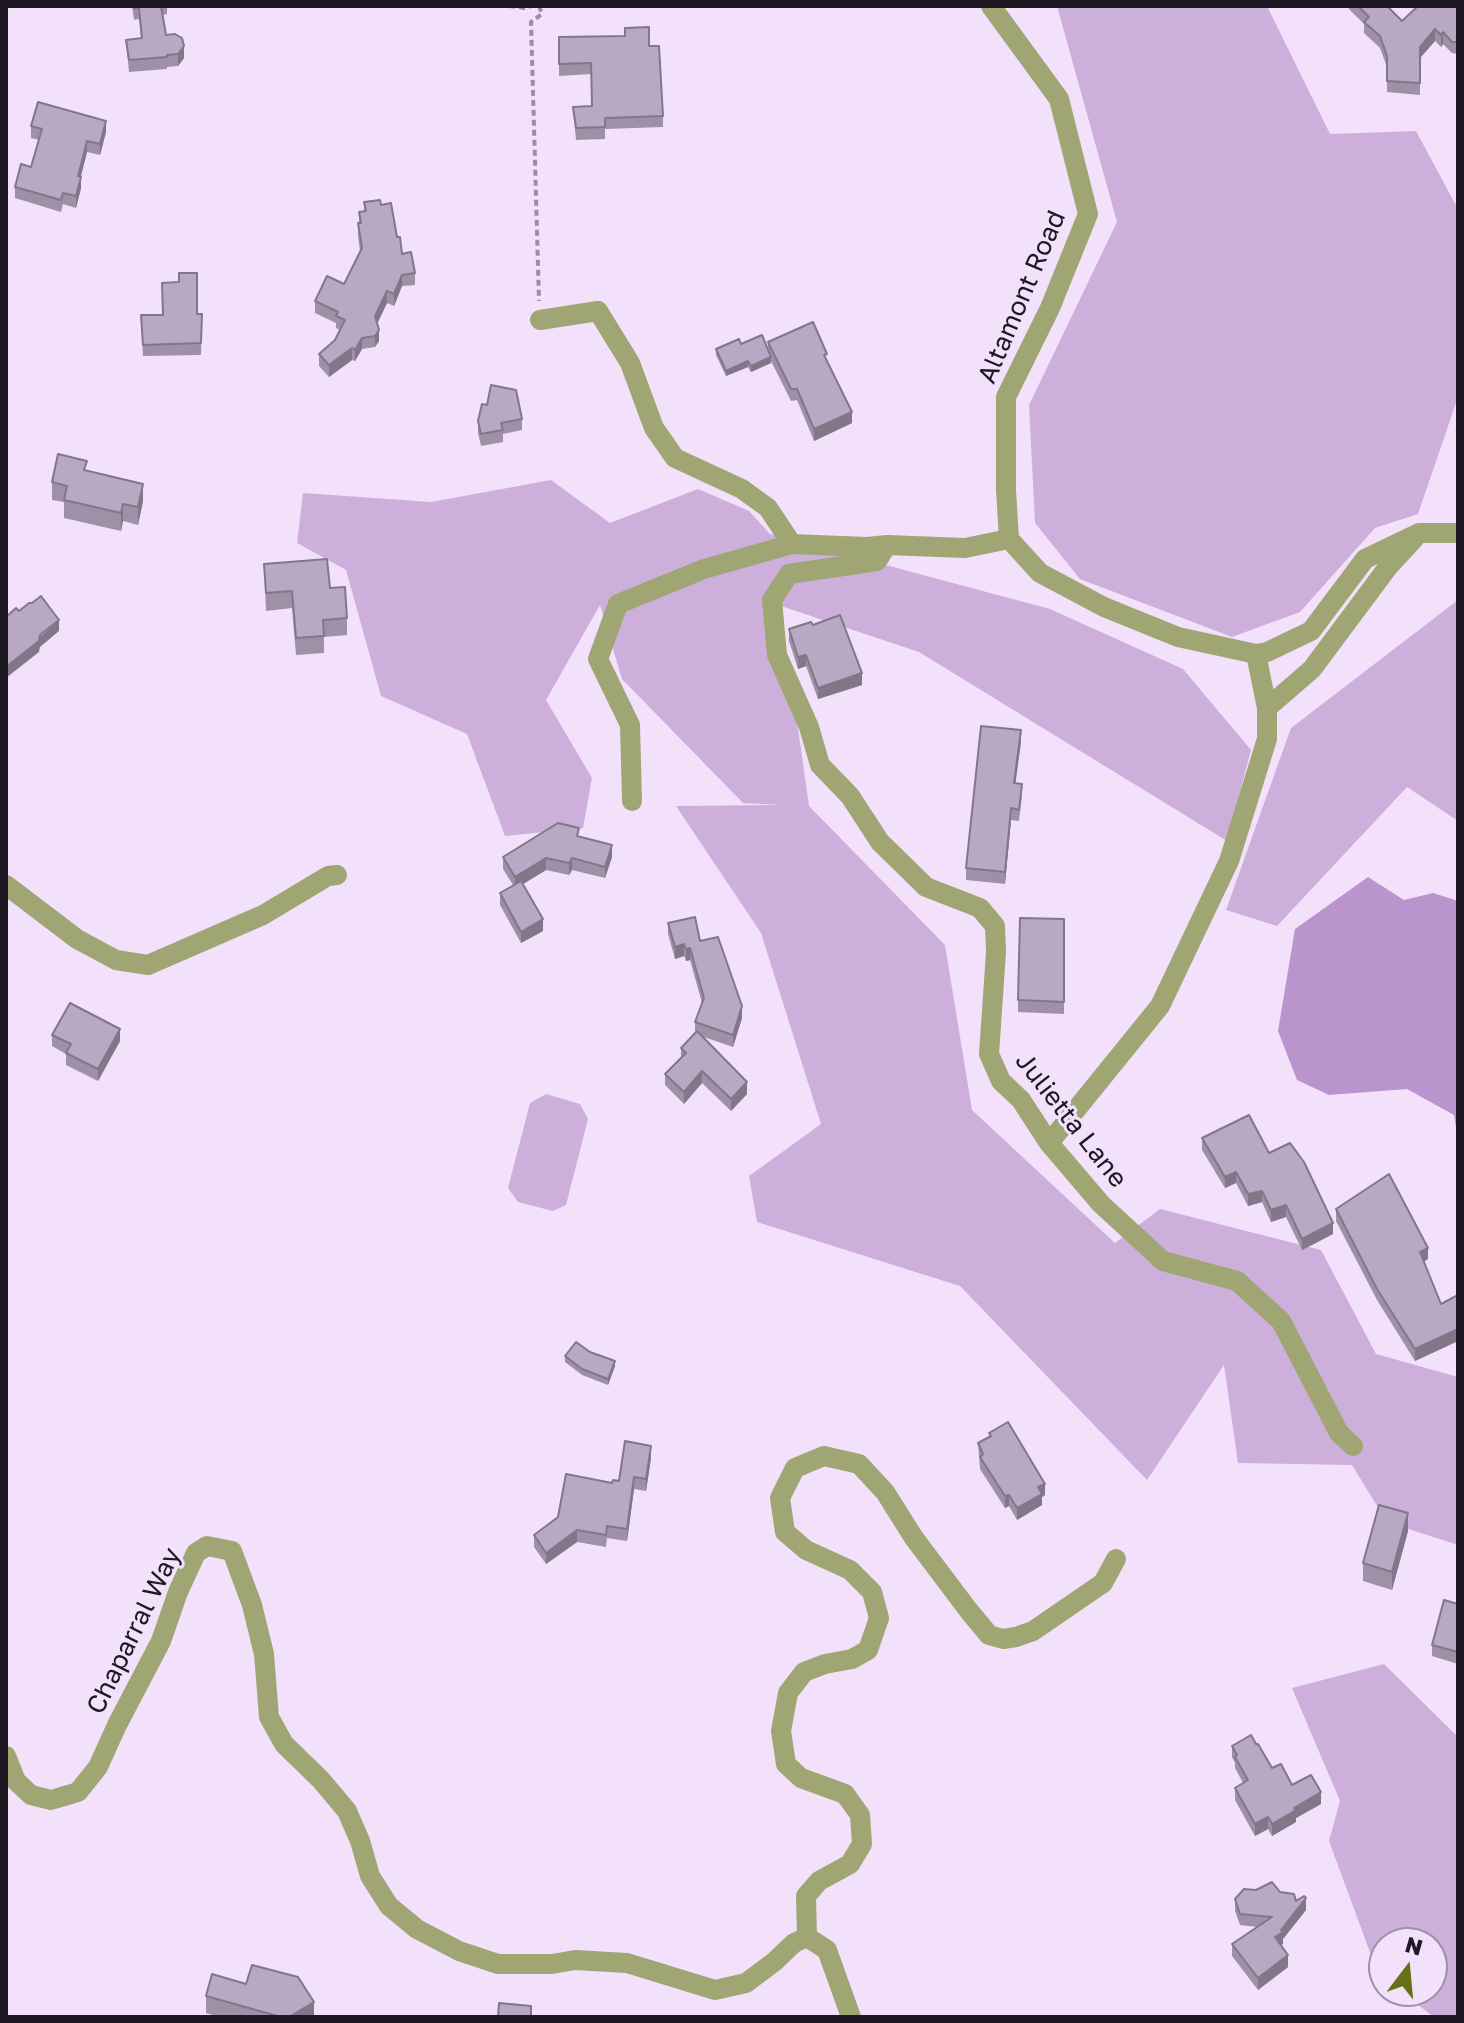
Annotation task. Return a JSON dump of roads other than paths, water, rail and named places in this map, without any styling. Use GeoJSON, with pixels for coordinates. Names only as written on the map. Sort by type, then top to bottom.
{"type":"FeatureCollection","features":[{"type":"Feature","properties":{"kind":"street","name":"Altamont Road"},"geometry":{"type":"LineString","coordinates":[[991,6],[1059,99],[1088,214],[1050,308],[1006,397],[1009,539]]}},
{"type":"Feature","properties":{"kind":"street"},"geometry":{"type":"LineString","coordinates":[[540,320],[598,311],[630,363],[654,428],[675,458],[742,489],[768,508],[792,544]]}},
{"type":"Feature","properties":{"kind":"street"},"geometry":{"type":"LineString","coordinates":[[632,801],[630,725],[598,659],[618,604],[704,569],[792,544],[965,548],[1009,539],[1040,573],[1104,607],[1178,637],[1256,654],[1311,631],[1365,559],[1419,533],[1458,533]]}},
{"type":"Feature","properties":{"kind":"street"},"geometry":{"type":"LineString","coordinates":[[1267,708],[1312,669],[1388,567],[1419,533]]}},
{"type":"Feature","properties":{"kind":"street","name":"Julietta Lane"},"geometry":{"type":"LineString","coordinates":[[887,545],[877,561],[789,574],[772,600],[777,655],[809,727],[820,765],[850,796],[880,842],[926,887],[980,908],[995,926],[989,1054],[1001,1081],[1021,1100],[1049,1143],[1101,1204],[1163,1261],[1237,1281],[1281,1321],[1339,1433],[1353,1446]]}},
{"type":"Feature","properties":{"kind":"street"},"geometry":{"type":"LineString","coordinates":[[1049,1143],[1160,1006],[1229,861],[1267,739],[1267,708],[1256,654]]}},
{"type":"Feature","properties":{"kind":"street"},"geometry":{"type":"LineString","coordinates":[[6,885],[77,939],[116,960],[148,965],[263,915],[328,876],[337,875]]}},
{"type":"Feature","properties":{"kind":"street"},"geometry":{"type":"LineString","coordinates":[[851,2017],[827,1950],[807,1937],[806,1896],[819,1881],[850,1864],[862,1844],[860,1815],[845,1794],[801,1778],[786,1764],[781,1731],[788,1693],[804,1672],[852,1659],[868,1650],[879,1618],[872,1592],[850,1570],[806,1550],[785,1532],[780,1498],[795,1468],[824,1456],[859,1464],[885,1492],[914,1538],[989,1635],[1003,1639],[1033,1631],[1103,1583],[1116,1559]]}},
{"type":"Feature","properties":{"kind":"street","name":"Chaparral Way"},"geometry":{"type":"LineString","coordinates":[[6,1756],[16,1781],[31,1795],[51,1800],[78,1792],[98,1767],[161,1641],[196,1553],[207,1546],[232,1551],[252,1605],[264,1654],[269,1717],[284,1744],[347,1811],[370,1876],[389,1906],[417,1929],[459,1951],[498,1964],[552,1964],[575,1960],[627,1963],[715,1990],[746,1983],[794,1943],[807,1937]]}}]}
